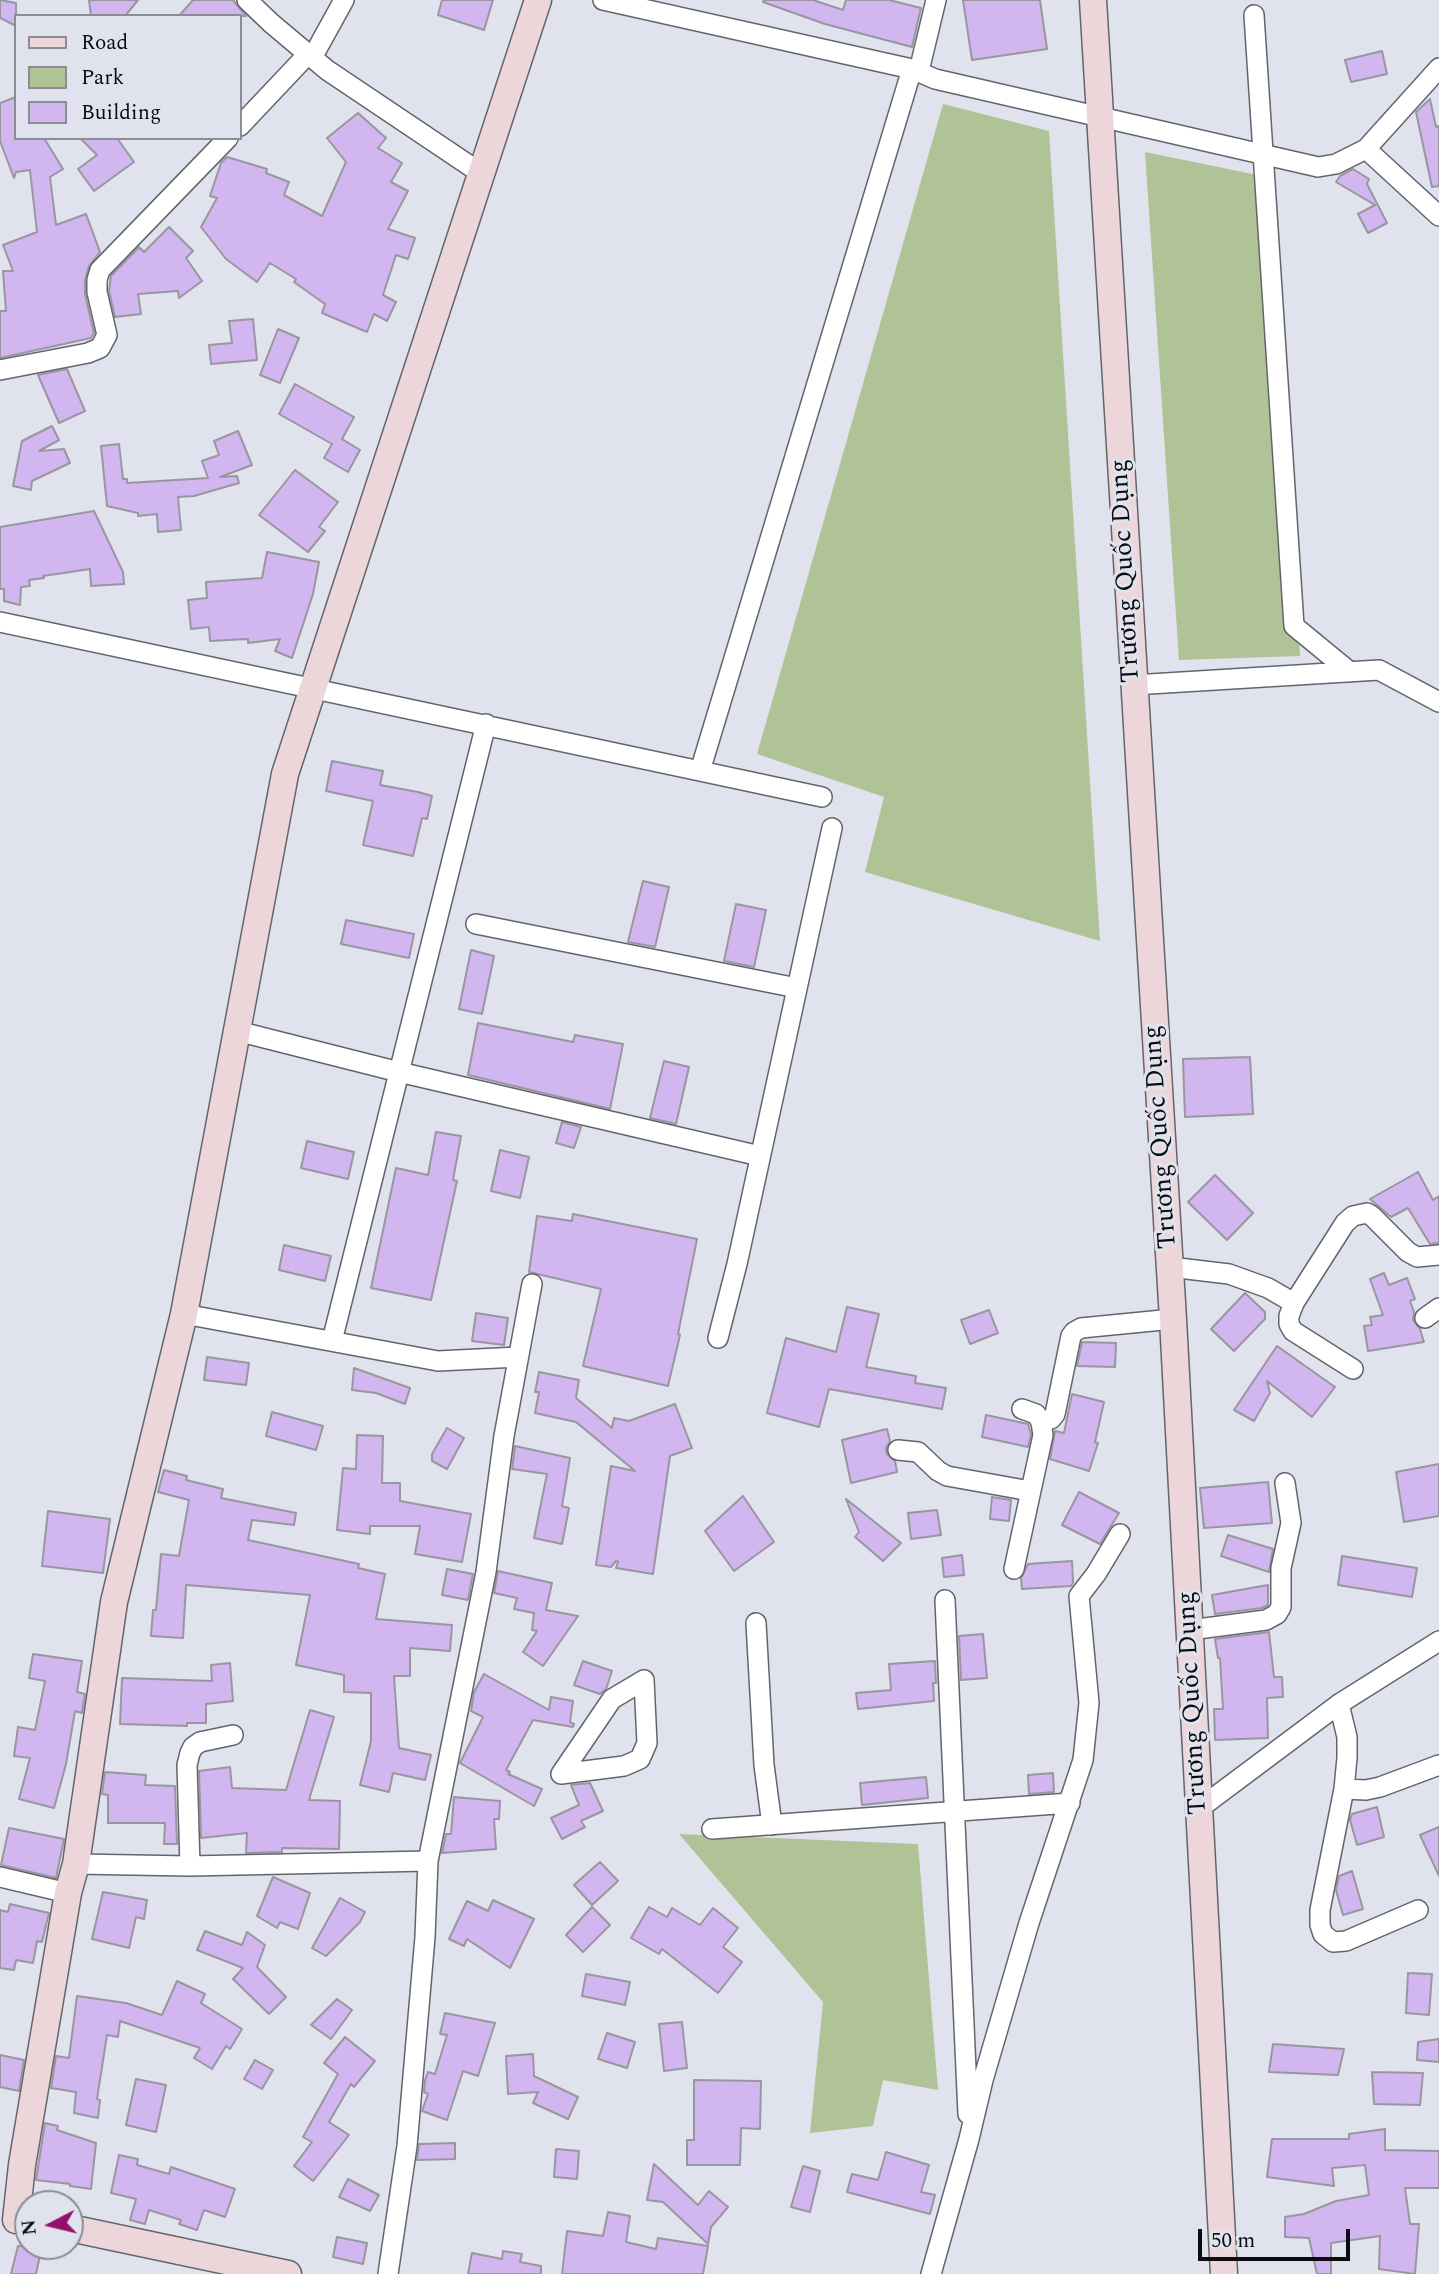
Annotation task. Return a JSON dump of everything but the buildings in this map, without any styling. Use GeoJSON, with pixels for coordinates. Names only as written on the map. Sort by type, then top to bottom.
{"type":"FeatureCollection","features":[{"type":"Feature","properties":{"kind":"street"},"geometry":{"type":"LineString","coordinates":[[247,0],[338,78],[482,174]]}},
{"type":"Feature","properties":{"kind":"street"},"geometry":{"type":"LineString","coordinates":[[242,124],[310,56],[344,0]]}},
{"type":"Feature","properties":{"kind":"street"},"geometry":{"type":"LineString","coordinates":[[19,2190],[68,1893],[76,1864],[114,1602],[184,1314],[285,774],[538,0]]}},
{"type":"Feature","properties":{"kind":"street"},"geometry":{"type":"LineString","coordinates":[[603,0],[916,70],[935,79],[1318,167],[1336,164],[1366,149],[1439,68]]}},
{"type":"Feature","properties":{"kind":"street"},"geometry":{"type":"LineString","coordinates":[[700,771],[936,0]]}},
{"type":"Feature","properties":{"kind":"street","name":"Trương Quốc Dụng"},"geometry":{"type":"LineString","coordinates":[[1093,0],[1173,1319],[1224,2274]]}},
{"type":"Feature","properties":{"kind":"street"},"geometry":{"type":"LineString","coordinates":[[1254,15],[1294,626],[1350,672]]}},
{"type":"Feature","properties":{"kind":"street"},"geometry":{"type":"LineString","coordinates":[[0,370],[88,353],[100,348],[107,335],[97,292],[100,270],[226,140]]}},
{"type":"Feature","properties":{"kind":"street"},"geometry":{"type":"LineString","coordinates":[[1366,149],[1439,216]]}},
{"type":"Feature","properties":{"kind":"street"},"geometry":{"type":"LineString","coordinates":[[0,622],[822,797]]}},
{"type":"Feature","properties":{"kind":"street"},"geometry":{"type":"LineString","coordinates":[[1133,685],[1379,670],[1439,702]]}},
{"type":"Feature","properties":{"kind":"street"},"geometry":{"type":"LineString","coordinates":[[332,1342],[486,724]]}},
{"type":"Feature","properties":{"kind":"street"},"geometry":{"type":"LineString","coordinates":[[719,1338],[832,828]]}},
{"type":"Feature","properties":{"kind":"street"},"geometry":{"type":"LineString","coordinates":[[476,924],[797,988]]}},
{"type":"Feature","properties":{"kind":"street"},"geometry":{"type":"LineString","coordinates":[[237,1031],[399,1072],[760,1156]]}},
{"type":"Feature","properties":{"kind":"street"},"geometry":{"type":"LineString","coordinates":[[1353,1369],[1293,1331],[1289,1324],[1294,1303],[1345,1223],[1353,1216],[1367,1213],[1399,1245],[1417,1257],[1439,1255]]}},
{"type":"Feature","properties":{"kind":"street"},"geometry":{"type":"LineString","coordinates":[[1170,1267],[1229,1274],[1268,1288],[1294,1303]]}},
{"type":"Feature","properties":{"kind":"street"},"geometry":{"type":"LineString","coordinates":[[388,2274],[407,2146],[425,1937],[428,1861],[486,1572],[504,1436],[532,1284]]}},
{"type":"Feature","properties":{"kind":"street"},"geometry":{"type":"LineString","coordinates":[[184,1314],[438,1361],[518,1357]]}},
{"type":"Feature","properties":{"kind":"street"},"geometry":{"type":"LineString","coordinates":[[1041,1422],[1051,1419],[1055,1414],[1070,1336],[1074,1332],[1081,1328],[1173,1319]]}},
{"type":"Feature","properties":{"kind":"street"},"geometry":{"type":"LineString","coordinates":[[1014,1569],[1043,1435],[1041,1422],[1036,1414],[1022,1409]]}},
{"type":"Feature","properties":{"kind":"street"},"geometry":{"type":"LineString","coordinates":[[898,1450],[918,1452],[947,1476],[1030,1491]]}},
{"type":"Feature","properties":{"kind":"street"},"geometry":{"type":"LineString","coordinates":[[1190,1630],[1266,1620],[1277,1614],[1281,1607],[1281,1568],[1291,1523],[1285,1483]]}},
{"type":"Feature","properties":{"kind":"street"},"geometry":{"type":"LineString","coordinates":[[931,2274],[1029,1923],[1083,1760],[1089,1718],[1079,1595],[1096,1574],[1120,1534]]}},
{"type":"Feature","properties":{"kind":"street"},"geometry":{"type":"LineString","coordinates":[[944,1600],[969,2139]]}},
{"type":"Feature","properties":{"kind":"street"},"geometry":{"type":"LineString","coordinates":[[756,1623],[764,1765],[772,1825]]}},
{"type":"Feature","properties":{"kind":"street"},"geometry":{"type":"LineString","coordinates":[[1199,1808],[1339,1704],[1439,1641]]}},
{"type":"Feature","properties":{"kind":"street"},"geometry":{"type":"LineString","coordinates":[[644,1680],[648,1743],[640,1759],[624,1766],[561,1774],[612,1699],[644,1680]]}},
{"type":"Feature","properties":{"kind":"street"},"geometry":{"type":"LineString","coordinates":[[1339,1704],[1347,1737],[1344,1789],[1320,1910],[1323,1934],[1333,1942],[1346,1941],[1419,1910]]}},
{"type":"Feature","properties":{"kind":"street"},"geometry":{"type":"LineString","coordinates":[[190,1866],[187,1765],[190,1753],[200,1742],[233,1735]]}},
{"type":"Feature","properties":{"kind":"street"},"geometry":{"type":"LineString","coordinates":[[1344,1789],[1366,1790],[1380,1787],[1439,1765]]}},
{"type":"Feature","properties":{"kind":"street"},"geometry":{"type":"LineString","coordinates":[[712,1829],[1070,1803]]}},
{"type":"Feature","properties":{"kind":"street"},"geometry":{"type":"LineString","coordinates":[[76,1864],[190,1866],[428,1861]]}},
{"type":"Feature","properties":{"kind":"street"},"geometry":{"type":"LineString","coordinates":[[0,1877],[68,1893]]}},
{"type":"Feature","properties":{"kind":"street"},"geometry":{"type":"LineString","coordinates":[[84,2231],[288,2274]]}},
{"type":"Feature","properties":{"kind":"green space"},"geometry":{"type":"Polygon","coordinates":[[[943,104],[1049,131],[1100,941],[865,872],[884,797],[757,754],[943,104]]]}},
{"type":"Feature","properties":{"kind":"green space"},"geometry":{"type":"Polygon","coordinates":[[[1145,152],[1272,178],[1300,656],[1179,660],[1145,152]]]}},
{"type":"Feature","properties":{"kind":"green space"},"geometry":{"type":"Polygon","coordinates":[[[679,1834],[918,1844],[938,2090],[883,2080],[873,2126],[810,2133],[823,2002],[679,1834]]]}}]}
